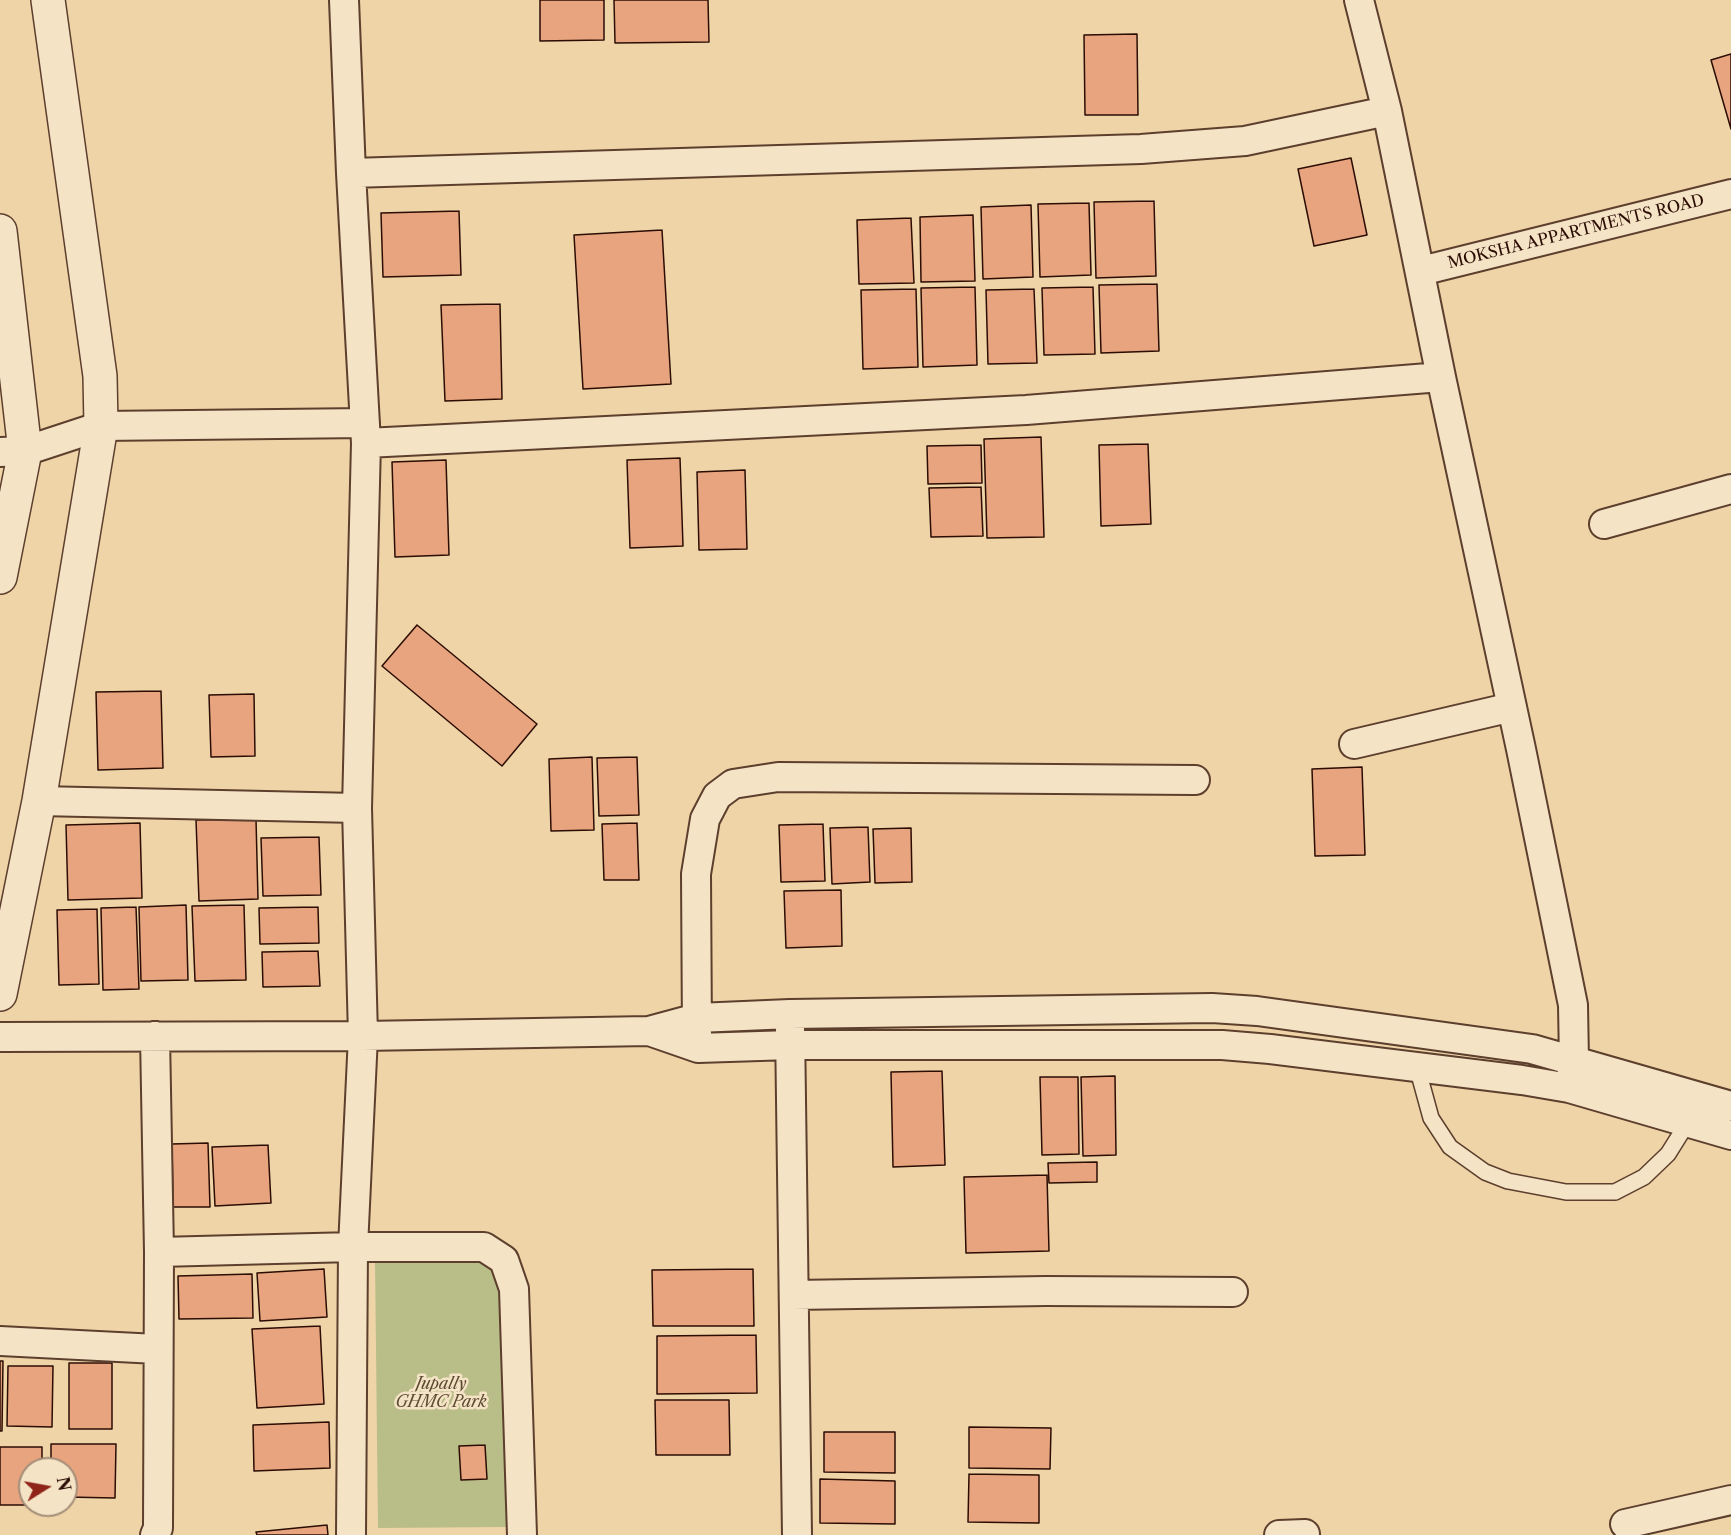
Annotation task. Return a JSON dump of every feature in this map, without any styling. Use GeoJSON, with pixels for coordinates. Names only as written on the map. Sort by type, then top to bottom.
{"type":"FeatureCollection","features":[{"type":"Feature","properties":{"kind":"street"},"geometry":{"type":"LineString","coordinates":[[0,994],[39,801],[101,426],[100,376],[48,0]]}},
{"type":"Feature","properties":{"kind":"street"},"geometry":{"type":"LineString","coordinates":[[344,0],[365,433],[357,808],[363,1036],[353,1247],[351,1535]]}},
{"type":"Feature","properties":{"kind":"street"},"geometry":{"type":"LineString","coordinates":[[1359,0],[1387,111],[1573,1005],[1572,1075]]}},
{"type":"Feature","properties":{"kind":"street"},"geometry":{"type":"LineString","coordinates":[[351,173],[1141,149],[1245,141],[1387,111]]}},
{"type":"Feature","properties":{"kind":"street","name":"MOKSHA APPARTMENTS ROAD"},"geometry":{"type":"LineString","coordinates":[[1421,271],[1731,194]]}},
{"type":"Feature","properties":{"kind":"street"},"geometry":{"type":"LineString","coordinates":[[0,231],[13,451],[0,577]]}},
{"type":"Feature","properties":{"kind":"street"},"geometry":{"type":"LineString","coordinates":[[13,451],[101,426],[365,433],[1026,410],[1441,377]]}},
{"type":"Feature","properties":{"kind":"street"},"geometry":{"type":"LineString","coordinates":[[1604,524],[1731,489]]}},
{"type":"Feature","properties":{"kind":"street"},"geometry":{"type":"LineString","coordinates":[[1354,744],[1512,707]]}},
{"type":"Feature","properties":{"kind":"street"},"geometry":{"type":"LineString","coordinates":[[698,1048],[696,874],[705,819],[717,796],[733,784],[778,777],[1195,780]]}},
{"type":"Feature","properties":{"kind":"street"},"geometry":{"type":"LineString","coordinates":[[39,801],[357,808]]}},
{"type":"Feature","properties":{"kind":"street"},"geometry":{"type":"LineString","coordinates":[[0,1036],[363,1036],[649,1031],[697,1018],[790,1014],[1212,1008],[1257,1011],[1532,1049],[1572,1075],[1688,1122],[1731,1135]]}},
{"type":"Feature","properties":{"kind":"street"},"geometry":{"type":"LineString","coordinates":[[790,1014],[797,1535]]}},
{"type":"Feature","properties":{"kind":"street"},"geometry":{"type":"LineString","coordinates":[[649,1031],[698,1048],[1222,1045],[1522,1080],[1572,1075],[1731,1106]]}},
{"type":"Feature","properties":{"kind":"street"},"geometry":{"type":"LineString","coordinates":[[155,1036],[159,1252],[158,1528],[155,1535]]}},
{"type":"Feature","properties":{"kind":"street"},"geometry":{"type":"LineString","coordinates":[[159,1252],[353,1247],[484,1247],[504,1260],[514,1289],[522,1535]]}},
{"type":"Feature","properties":{"kind":"street"},"geometry":{"type":"LineString","coordinates":[[794,1295],[1046,1291],[1233,1292]]}},
{"type":"Feature","properties":{"kind":"street"},"geometry":{"type":"LineString","coordinates":[[0,1341],[157,1349]]}},
{"type":"Feature","properties":{"kind":"street"},"geometry":{"type":"LineString","coordinates":[[1625,1524],[1731,1500]]}},
{"type":"Feature","properties":{"kind":"lane"},"geometry":{"type":"LineString","coordinates":[[1417,1067],[1431,1118],[1450,1147],[1485,1172],[1508,1181],[1566,1192],[1615,1192],[1644,1177],[1668,1154],[1688,1122]]}},
{"type":"Feature","properties":{"kind":"green space","name":"Jupally GHMC Park"},"geometry":{"type":"Polygon","coordinates":[[[503,1258],[506,1527],[378,1528],[375,1259],[503,1258]]]}},
{"type":"Feature","properties":{"kind":"building"},"geometry":{"type":"Polygon","coordinates":[[[540,0],[604,0],[604,40],[540,41],[540,0]]]}},
{"type":"Feature","properties":{"kind":"building"},"geometry":{"type":"Polygon","coordinates":[[[614,0],[708,0],[709,42],[615,43],[614,0]]]}},
{"type":"Feature","properties":{"kind":"building"},"geometry":{"type":"Polygon","coordinates":[[[1137,34],[1138,115],[1085,115],[1084,35],[1137,34]]]}},
{"type":"Feature","properties":{"kind":"building"},"geometry":{"type":"Polygon","coordinates":[[[1731,54],[1731,129],[1711,60],[1731,54]]]}},
{"type":"Feature","properties":{"kind":"building"},"geometry":{"type":"Polygon","coordinates":[[[1351,158],[1367,235],[1314,246],[1298,169],[1351,158]]]}},
{"type":"Feature","properties":{"kind":"building"},"geometry":{"type":"Polygon","coordinates":[[[1154,201],[1156,276],[1096,278],[1094,202],[1154,201]]]}},
{"type":"Feature","properties":{"kind":"building"},"geometry":{"type":"Polygon","coordinates":[[[1089,203],[1091,275],[1040,277],[1038,204],[1089,203]]]}},
{"type":"Feature","properties":{"kind":"building"},"geometry":{"type":"Polygon","coordinates":[[[1031,205],[1033,277],[983,279],[981,207],[1031,205]]]}},
{"type":"Feature","properties":{"kind":"building"},"geometry":{"type":"Polygon","coordinates":[[[459,211],[461,275],[383,277],[381,213],[459,211]]]}},
{"type":"Feature","properties":{"kind":"building"},"geometry":{"type":"Polygon","coordinates":[[[973,215],[975,281],[921,282],[920,217],[973,215]]]}},
{"type":"Feature","properties":{"kind":"building"},"geometry":{"type":"Polygon","coordinates":[[[911,218],[914,283],[859,284],[857,220],[911,218]]]}},
{"type":"Feature","properties":{"kind":"building"},"geometry":{"type":"Polygon","coordinates":[[[662,230],[671,384],[583,389],[574,235],[662,230]]]}},
{"type":"Feature","properties":{"kind":"building"},"geometry":{"type":"Polygon","coordinates":[[[1157,284],[1159,351],[1101,353],[1099,285],[1157,284]]]}},
{"type":"Feature","properties":{"kind":"building"},"geometry":{"type":"Polygon","coordinates":[[[975,287],[977,365],[923,367],[921,288],[975,287]]]}},
{"type":"Feature","properties":{"kind":"building"},"geometry":{"type":"Polygon","coordinates":[[[1093,287],[1095,354],[1044,355],[1042,288],[1093,287]]]}},
{"type":"Feature","properties":{"kind":"building"},"geometry":{"type":"Polygon","coordinates":[[[916,289],[918,367],[863,369],[861,290],[916,289]]]}},
{"type":"Feature","properties":{"kind":"building"},"geometry":{"type":"Polygon","coordinates":[[[1034,289],[1037,363],[988,364],[986,290],[1034,289]]]}},
{"type":"Feature","properties":{"kind":"building"},"geometry":{"type":"Polygon","coordinates":[[[500,304],[502,399],[445,401],[441,305],[500,304]]]}},
{"type":"Feature","properties":{"kind":"building"},"geometry":{"type":"Polygon","coordinates":[[[1041,437],[1044,537],[987,538],[984,439],[1041,437]]]}},
{"type":"Feature","properties":{"kind":"building"},"geometry":{"type":"Polygon","coordinates":[[[1148,444],[1151,524],[1101,526],[1099,445],[1148,444]]]}},
{"type":"Feature","properties":{"kind":"building"},"geometry":{"type":"Polygon","coordinates":[[[981,445],[982,483],[928,484],[927,446],[981,445]]]}},
{"type":"Feature","properties":{"kind":"building"},"geometry":{"type":"Polygon","coordinates":[[[680,458],[683,546],[630,548],[627,460],[680,458]]]}},
{"type":"Feature","properties":{"kind":"building"},"geometry":{"type":"Polygon","coordinates":[[[446,460],[449,555],[395,557],[392,462],[446,460]]]}},
{"type":"Feature","properties":{"kind":"building"},"geometry":{"type":"Polygon","coordinates":[[[745,470],[747,549],[699,550],[697,472],[745,470]]]}},
{"type":"Feature","properties":{"kind":"building"},"geometry":{"type":"Polygon","coordinates":[[[981,487],[983,536],[931,537],[929,488],[981,487]]]}},
{"type":"Feature","properties":{"kind":"building"},"geometry":{"type":"Polygon","coordinates":[[[417,625],[537,724],[502,766],[382,666],[417,625]]]}},
{"type":"Feature","properties":{"kind":"building"},"geometry":{"type":"Polygon","coordinates":[[[161,691],[163,768],[98,770],[96,692],[161,691]]]}},
{"type":"Feature","properties":{"kind":"building"},"geometry":{"type":"Polygon","coordinates":[[[254,694],[255,756],[211,757],[209,695],[254,694]]]}},
{"type":"Feature","properties":{"kind":"building"},"geometry":{"type":"Polygon","coordinates":[[[592,757],[594,830],[551,831],[549,759],[592,757]]]}},
{"type":"Feature","properties":{"kind":"building"},"geometry":{"type":"Polygon","coordinates":[[[637,757],[639,815],[599,816],[597,758],[637,757]]]}},
{"type":"Feature","properties":{"kind":"building"},"geometry":{"type":"Polygon","coordinates":[[[1362,767],[1365,855],[1315,856],[1312,769],[1362,767]]]}},
{"type":"Feature","properties":{"kind":"building"},"geometry":{"type":"Polygon","coordinates":[[[256,819],[258,899],[199,901],[196,820],[256,819]]]}},
{"type":"Feature","properties":{"kind":"building"},"geometry":{"type":"Polygon","coordinates":[[[140,823],[142,898],[68,900],[66,825],[140,823]]]}},
{"type":"Feature","properties":{"kind":"building"},"geometry":{"type":"Polygon","coordinates":[[[637,823],[639,880],[604,880],[602,824],[637,823]]]}},
{"type":"Feature","properties":{"kind":"building"},"geometry":{"type":"Polygon","coordinates":[[[823,824],[825,881],[781,882],[779,825],[823,824]]]}},
{"type":"Feature","properties":{"kind":"building"},"geometry":{"type":"Polygon","coordinates":[[[868,827],[870,882],[832,884],[830,828],[868,827]]]}},
{"type":"Feature","properties":{"kind":"building"},"geometry":{"type":"Polygon","coordinates":[[[911,828],[912,882],[875,883],[873,829],[911,828]]]}},
{"type":"Feature","properties":{"kind":"building"},"geometry":{"type":"Polygon","coordinates":[[[319,837],[321,895],[263,896],[261,838],[319,837]]]}},
{"type":"Feature","properties":{"kind":"building"},"geometry":{"type":"Polygon","coordinates":[[[841,890],[842,946],[786,948],[784,891],[841,890]]]}},
{"type":"Feature","properties":{"kind":"building"},"geometry":{"type":"Polygon","coordinates":[[[186,905],[188,980],[141,981],[139,907],[186,905]]]}},
{"type":"Feature","properties":{"kind":"building"},"geometry":{"type":"Polygon","coordinates":[[[244,905],[246,980],[195,981],[192,906],[244,905]]]}},
{"type":"Feature","properties":{"kind":"building"},"geometry":{"type":"Polygon","coordinates":[[[136,907],[139,989],[103,990],[101,908],[136,907]]]}},
{"type":"Feature","properties":{"kind":"building"},"geometry":{"type":"Polygon","coordinates":[[[318,907],[319,943],[260,944],[259,908],[318,907]]]}},
{"type":"Feature","properties":{"kind":"building"},"geometry":{"type":"Polygon","coordinates":[[[97,909],[99,984],[59,985],[57,910],[97,909]]]}},
{"type":"Feature","properties":{"kind":"building"},"geometry":{"type":"Polygon","coordinates":[[[318,951],[320,986],[263,987],[262,952],[318,951]]]}},
{"type":"Feature","properties":{"kind":"building"},"geometry":{"type":"Polygon","coordinates":[[[942,1071],[945,1165],[893,1167],[891,1072],[942,1071]]]}},
{"type":"Feature","properties":{"kind":"building"},"geometry":{"type":"Polygon","coordinates":[[[1115,1076],[1116,1155],[1083,1156],[1081,1077],[1115,1076]]]}},
{"type":"Feature","properties":{"kind":"building"},"geometry":{"type":"Polygon","coordinates":[[[1040,1077],[1078,1077],[1079,1154],[1042,1155],[1040,1077]]]}},
{"type":"Feature","properties":{"kind":"building"},"geometry":{"type":"Polygon","coordinates":[[[208,1143],[210,1207],[173,1207],[172,1144],[208,1143]]]}},
{"type":"Feature","properties":{"kind":"building"},"geometry":{"type":"Polygon","coordinates":[[[268,1145],[271,1203],[215,1206],[212,1147],[268,1145]]]}},
{"type":"Feature","properties":{"kind":"building"},"geometry":{"type":"Polygon","coordinates":[[[1097,1162],[1097,1182],[1049,1183],[1048,1163],[1097,1162]]]}},
{"type":"Feature","properties":{"kind":"building"},"geometry":{"type":"Polygon","coordinates":[[[1047,1175],[1049,1251],[966,1253],[964,1177],[1047,1175]]]}},
{"type":"Feature","properties":{"kind":"building"},"geometry":{"type":"Polygon","coordinates":[[[324,1269],[327,1317],[260,1321],[257,1273],[324,1269]]]}},
{"type":"Feature","properties":{"kind":"building"},"geometry":{"type":"Polygon","coordinates":[[[753,1269],[754,1326],[653,1326],[652,1270],[753,1269]]]}},
{"type":"Feature","properties":{"kind":"building"},"geometry":{"type":"Polygon","coordinates":[[[252,1274],[253,1318],[179,1319],[178,1276],[252,1274]]]}},
{"type":"Feature","properties":{"kind":"building"},"geometry":{"type":"Polygon","coordinates":[[[320,1326],[324,1404],[257,1408],[252,1329],[320,1326]]]}},
{"type":"Feature","properties":{"kind":"building"},"geometry":{"type":"Polygon","coordinates":[[[756,1335],[757,1393],[657,1394],[657,1336],[756,1335]]]}},
{"type":"Feature","properties":{"kind":"building"},"geometry":{"type":"Polygon","coordinates":[[[0,1361],[3,1361],[2,1431],[0,1431],[0,1361]]]}},
{"type":"Feature","properties":{"kind":"building"},"geometry":{"type":"Polygon","coordinates":[[[69,1363],[112,1363],[112,1429],[69,1429],[69,1363]]]}},
{"type":"Feature","properties":{"kind":"building"},"geometry":{"type":"Polygon","coordinates":[[[8,1366],[53,1366],[52,1427],[7,1426],[8,1366]]]}},
{"type":"Feature","properties":{"kind":"building"},"geometry":{"type":"Polygon","coordinates":[[[655,1400],[729,1400],[730,1455],[656,1455],[655,1400]]]}},
{"type":"Feature","properties":{"kind":"building"},"geometry":{"type":"Polygon","coordinates":[[[329,1422],[330,1468],[254,1471],[253,1425],[329,1422]]]}},
{"type":"Feature","properties":{"kind":"building"},"geometry":{"type":"Polygon","coordinates":[[[969,1427],[1051,1428],[1050,1469],[969,1468],[969,1427]]]}},
{"type":"Feature","properties":{"kind":"building"},"geometry":{"type":"Polygon","coordinates":[[[824,1432],[895,1432],[895,1473],[824,1472],[824,1432]]]}},
{"type":"Feature","properties":{"kind":"building"},"geometry":{"type":"Polygon","coordinates":[[[51,1444],[116,1444],[115,1498],[78,1497],[78,1457],[51,1457],[51,1444]]]}},
{"type":"Feature","properties":{"kind":"building"},"geometry":{"type":"Polygon","coordinates":[[[485,1445],[487,1479],[461,1480],[459,1446],[485,1445]]]}},
{"type":"Feature","properties":{"kind":"building"},"geometry":{"type":"Polygon","coordinates":[[[0,1447],[42,1447],[42,1457],[18,1457],[18,1505],[0,1505],[0,1447]]]}},
{"type":"Feature","properties":{"kind":"building"},"geometry":{"type":"Polygon","coordinates":[[[969,1474],[1039,1475],[1039,1523],[968,1522],[969,1474]]]}},
{"type":"Feature","properties":{"kind":"building"},"geometry":{"type":"Polygon","coordinates":[[[820,1479],[895,1481],[895,1524],[820,1523],[820,1479]]]}},
{"type":"Feature","properties":{"kind":"building"},"geometry":{"type":"Polygon","coordinates":[[[327,1525],[328,1535],[257,1535],[256,1532],[327,1525]]]}}]}
